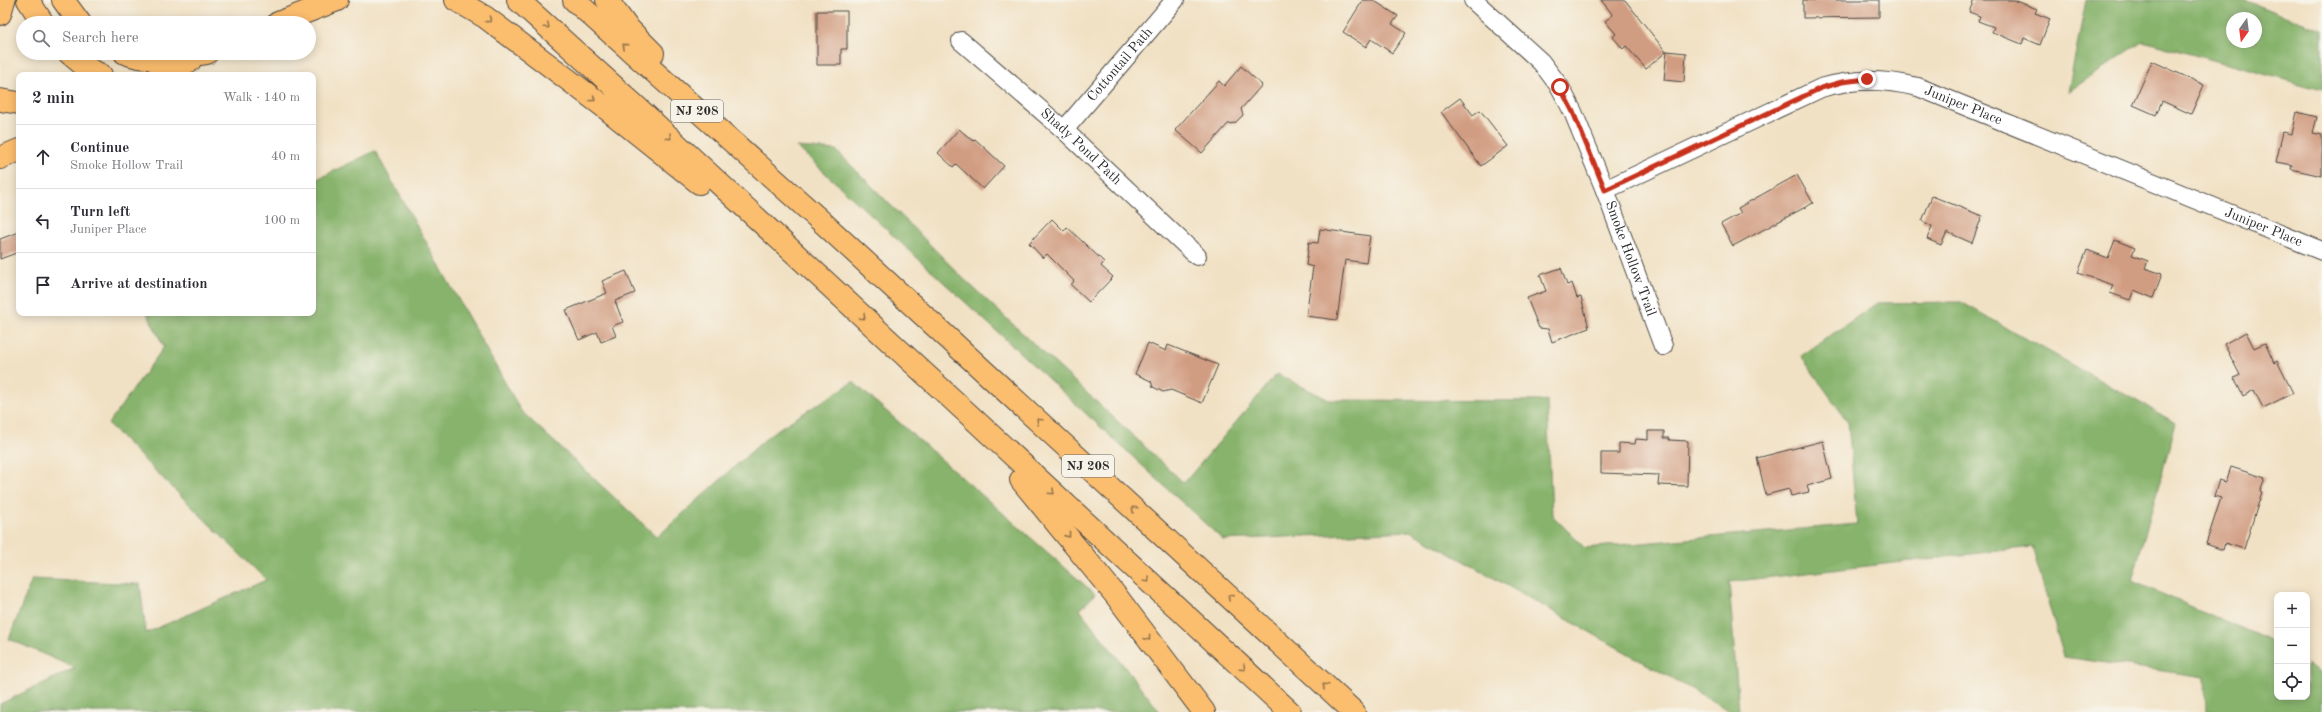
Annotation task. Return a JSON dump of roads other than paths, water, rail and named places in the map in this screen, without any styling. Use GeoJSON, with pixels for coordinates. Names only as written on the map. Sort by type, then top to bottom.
{"type":"FeatureCollection","features":[{"type":"Feature","properties":{"kind":"main road"},"geometry":{"type":"LineString","coordinates":[[0,14],[4,0]]}},
{"type":"Feature","properties":{"kind":"main road"},"geometry":{"type":"LineString","coordinates":[[28,0],[38,16]]}},
{"type":"Feature","properties":{"kind":"main road"},"geometry":{"type":"LineString","coordinates":[[63,0],[75,16]]}},
{"type":"Feature","properties":{"kind":"main road"},"geometry":{"type":"LineString","coordinates":[[293,13],[337,0]]}},
{"type":"Feature","properties":{"kind":"main road"},"geometry":{"type":"LineString","coordinates":[[456,0],[485,17],[603,106],[834,290]]}},
{"type":"Feature","properties":{"kind":"main road","name":"NJ 208"},"geometry":{"type":"LineString","coordinates":[[518,0],[1290,712]]}},
{"type":"Feature","properties":{"kind":"main road","name":"NJ 208"},"geometry":{"type":"LineString","coordinates":[[574,0],[821,221],[1354,712]]}},
{"type":"Feature","properties":{"kind":"main road"},"geometry":{"type":"LineString","coordinates":[[606,0],[627,27],[821,221]]}},
{"type":"Feature","properties":{"kind":"main road"},"geometry":{"type":"LineString","coordinates":[[77,60],[87,68],[95,72]]}},
{"type":"Feature","properties":{"kind":"main road"},"geometry":{"type":"LineString","coordinates":[[165,72],[192,60]]}},
{"type":"Feature","properties":{"kind":"main road"},"geometry":{"type":"LineString","coordinates":[[0,100],[16,103]]}},
{"type":"Feature","properties":{"kind":"main road"},"geometry":{"type":"LineString","coordinates":[[0,158],[16,151]]}},
{"type":"Feature","properties":{"kind":"main road"},"geometry":{"type":"LineString","coordinates":[[951,399],[1055,520],[1117,597],[1204,712]]}},
{"type":"Feature","properties":{"kind":"street","name":"Cottontail Path"},"geometry":{"type":"LineString","coordinates":[[1064,130],[1175,0]]}},
{"type":"Feature","properties":{"kind":"street","name":"Smoke Hollow Trail"},"geometry":{"type":"LineString","coordinates":[[1473,0],[1541,62],[1560,87],[1573,112],[1605,190],[1664,346]]}},
{"type":"Feature","properties":{"kind":"street","name":"Shady Pond Path"},"geometry":{"type":"LineString","coordinates":[[961,41],[1064,130],[1197,256]]}},
{"type":"Feature","properties":{"kind":"street","name":"Juniper Place"},"geometry":{"type":"LineString","coordinates":[[1605,190],[1821,88],[1842,82],[1867,79],[1891,81],[1918,87],[2322,250]]}}]}
